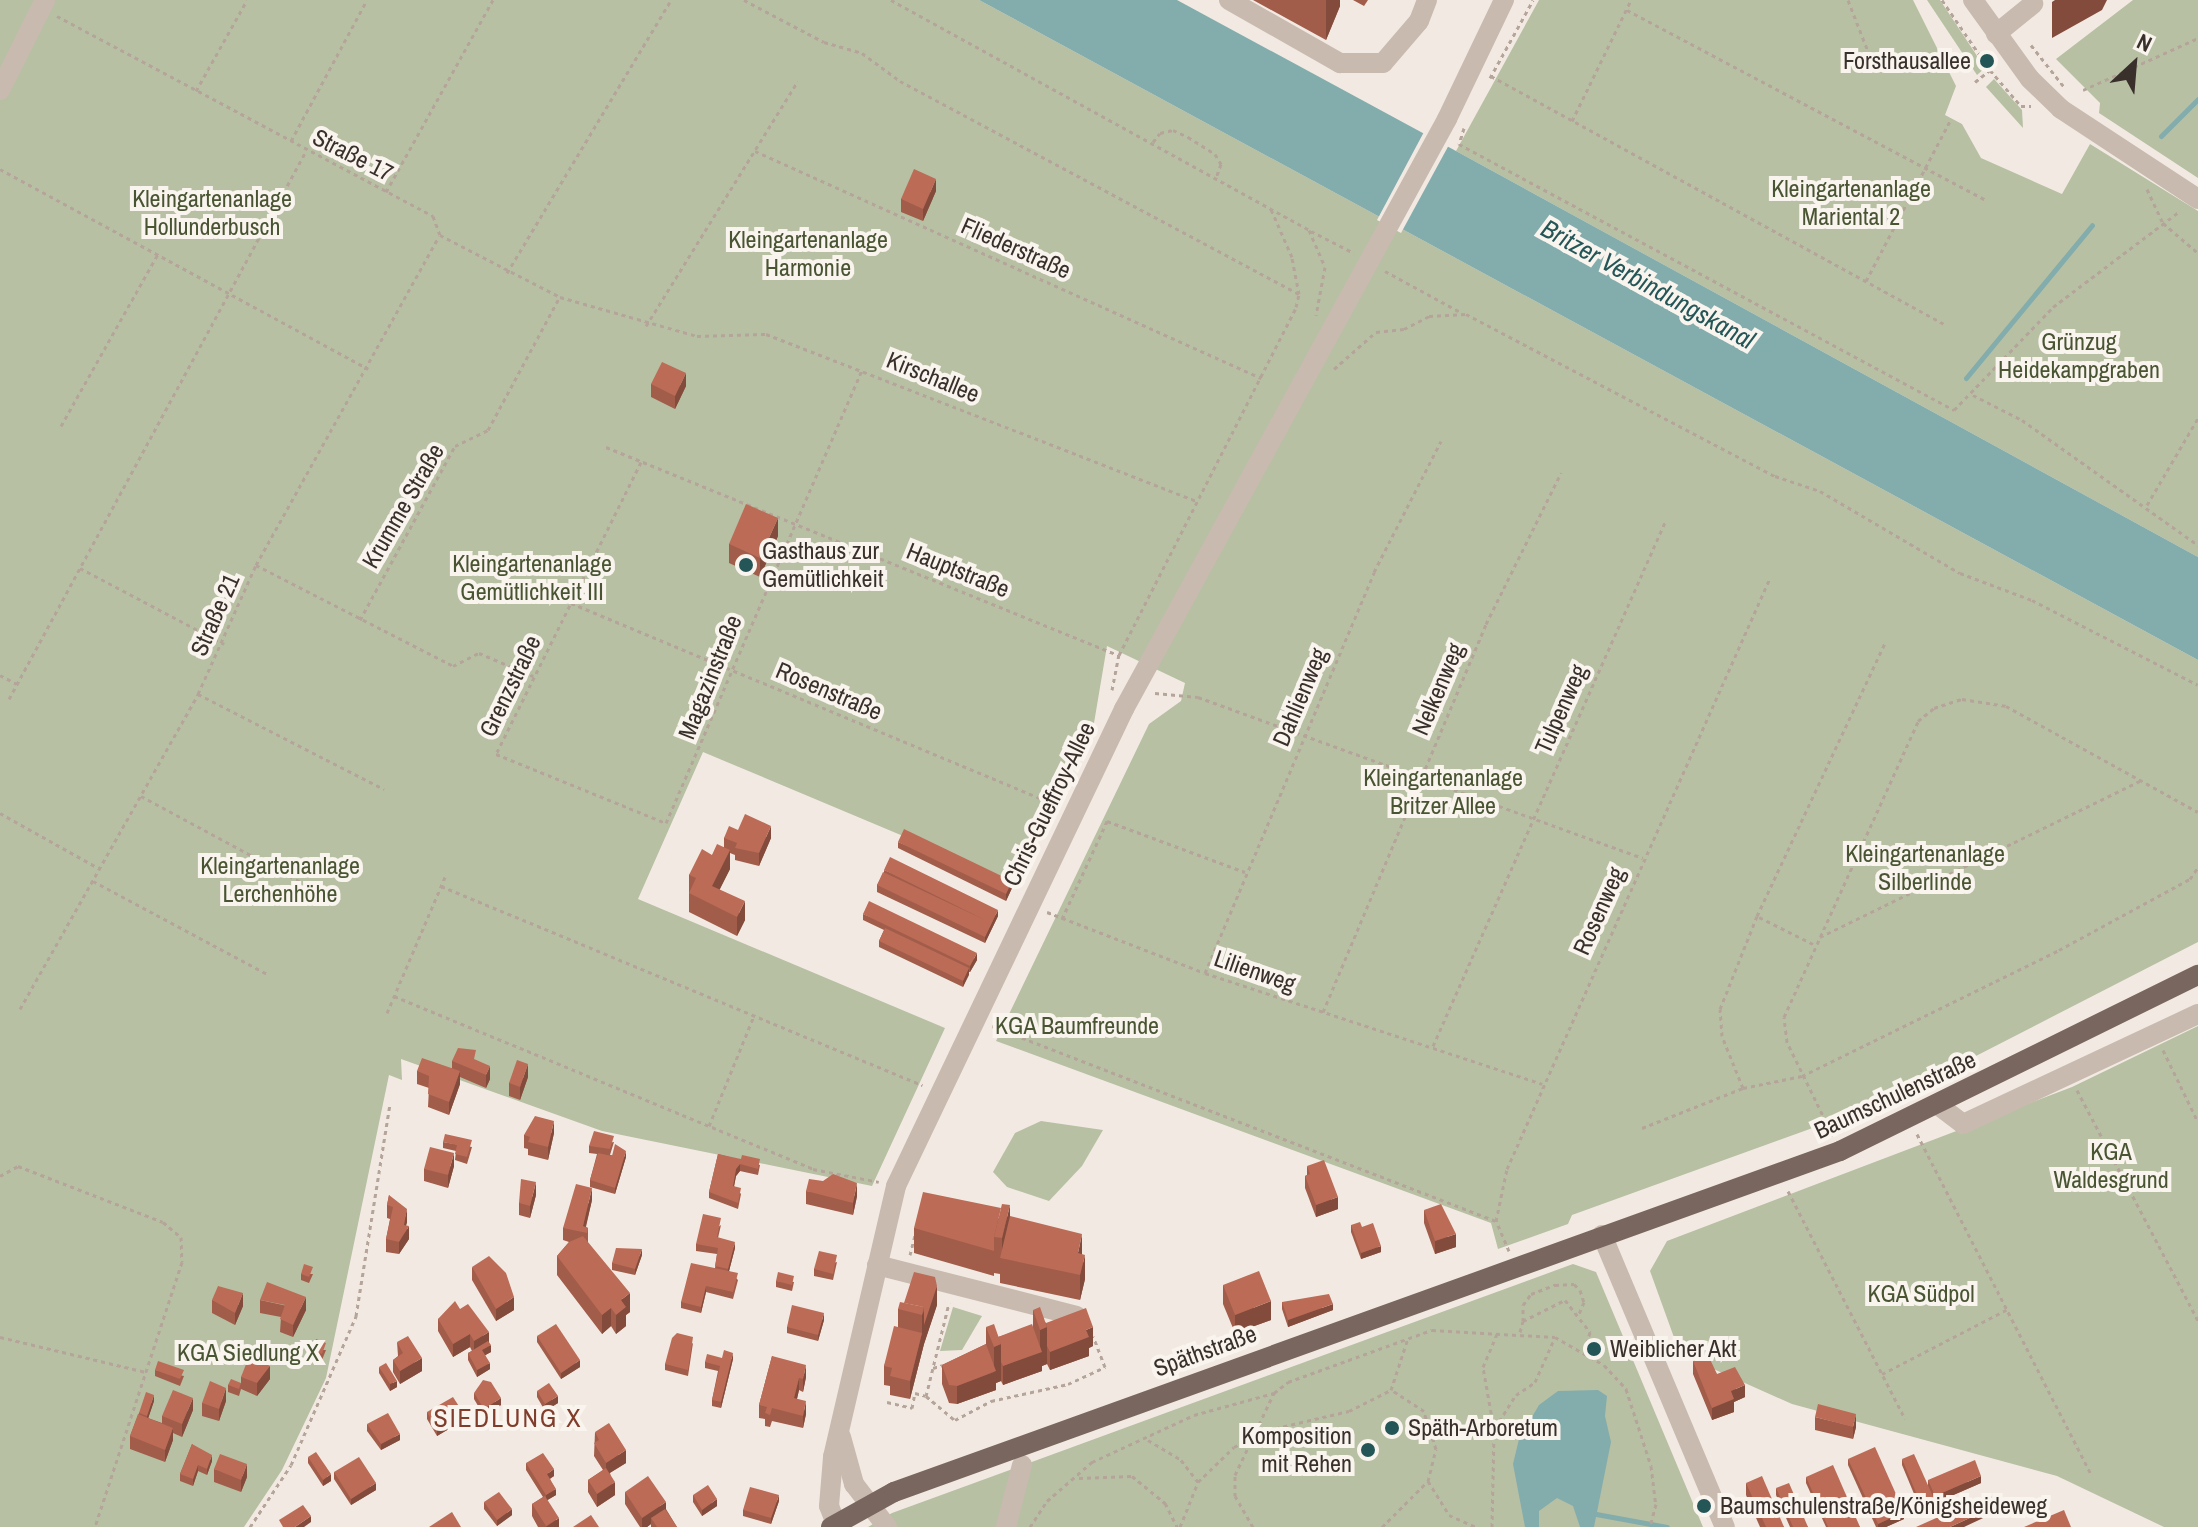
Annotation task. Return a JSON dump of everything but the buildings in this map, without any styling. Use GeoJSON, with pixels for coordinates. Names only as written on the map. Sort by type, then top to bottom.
{"type":"FeatureCollection","features":[{"type":"Feature","properties":{"kind":"main road","name":"Baumschulenstraße"},"geometry":{"type":"LineString","coordinates":[[1602,1235],[1840,1151],[2198,975]]}},
{"type":"Feature","properties":{"kind":"main road","name":"Späthstraße"},"geometry":{"type":"LineString","coordinates":[[834,1525],[867,1504],[1014,1462],[1516,1265],[1602,1235]]}},
{"type":"Feature","properties":{"kind":"street"},"geometry":{"type":"LineString","coordinates":[[1229,0],[1340,63],[1383,63],[1419,21],[1427,0]]}},
{"type":"Feature","properties":{"kind":"street","name":"Chris-Gueffroy-Allee"},"geometry":{"type":"LineString","coordinates":[[834,1525],[829,1506],[841,1433],[896,1186],[1124,709],[1315,361],[1362,257],[1387,231],[1439,135],[1504,0]]}},
{"type":"Feature","properties":{"kind":"street"},"geometry":{"type":"LineString","coordinates":[[1973,0],[2004,28],[2061,109],[2197,198]]}},
{"type":"Feature","properties":{"kind":"street"},"geometry":{"type":"LineString","coordinates":[[0,90],[43,4]]}},
{"type":"Feature","properties":{"kind":"street"},"geometry":{"type":"LineString","coordinates":[[2004,28],[2033,4]]}},
{"type":"Feature","properties":{"kind":"street"},"geometry":{"type":"LineString","coordinates":[[1938,1105],[1963,1124],[2071,1077],[2198,1014]]}},
{"type":"Feature","properties":{"kind":"street"},"geometry":{"type":"LineString","coordinates":[[1602,1235],[1725,1527]]}},
{"type":"Feature","properties":{"kind":"street"},"geometry":{"type":"LineString","coordinates":[[877,1265],[1077,1316]]}},
{"type":"Feature","properties":{"kind":"street","name":"Chris-Gueffroy-Allee"},"geometry":{"type":"LineString","coordinates":[[841,1433],[848,1472],[867,1504],[887,1527]]}},
{"type":"Feature","properties":{"kind":"street"},"geometry":{"type":"LineString","coordinates":[[1006,1527],[1014,1462]]}},
{"type":"Feature","properties":{"kind":"path"},"geometry":{"type":"LineString","coordinates":[[196,91],[247,0]]}},
{"type":"Feature","properties":{"kind":"path"},"geometry":{"type":"LineString","coordinates":[[290,143],[367,0]]}},
{"type":"Feature","properties":{"kind":"path"},"geometry":{"type":"LineString","coordinates":[[386,192],[493,0]]}},
{"type":"Feature","properties":{"kind":"path"},"geometry":{"type":"LineString","coordinates":[[744,0],[824,42],[862,53],[900,81],[1299,294]]}},
{"type":"Feature","properties":{"kind":"path"},"geometry":{"type":"LineString","coordinates":[[891,0],[1362,257],[1396,281],[1466,314],[1775,476],[1820,491],[1960,573],[2032,600],[2198,685]]}},
{"type":"Feature","properties":{"kind":"path"},"geometry":{"type":"LineString","coordinates":[[1485,86],[1533,0]]}},
{"type":"Feature","properties":{"kind":"path"},"geometry":{"type":"LineString","coordinates":[[1572,121],[1631,0]]}},
{"type":"Feature","properties":{"kind":"path"},"geometry":{"type":"LineString","coordinates":[[1848,0],[1873,64]]}},
{"type":"Feature","properties":{"kind":"path"},"geometry":{"type":"LineString","coordinates":[[1942,0],[1990,70],[2021,106]]}},
{"type":"Feature","properties":{"kind":"path"},"geometry":{"type":"LineString","coordinates":[[507,273],[670,2]]}},
{"type":"Feature","properties":{"kind":"path","name":"Straße 17"},"geometry":{"type":"LineString","coordinates":[[43,4],[290,143],[433,216],[440,235],[507,273],[560,297],[646,326]]}},
{"type":"Feature","properties":{"kind":"path"},"geometry":{"type":"LineString","coordinates":[[1627,10],[1988,201]]}},
{"type":"Feature","properties":{"kind":"path"},"geometry":{"type":"LineString","coordinates":[[2004,28],[2066,84]]}},
{"type":"Feature","properties":{"kind":"path"},"geometry":{"type":"LineString","coordinates":[[2083,90],[2198,38]]}},
{"type":"Feature","properties":{"kind":"path"},"geometry":{"type":"LineString","coordinates":[[1987,61],[1990,70]]}},
{"type":"Feature","properties":{"kind":"path"},"geometry":{"type":"LineString","coordinates":[[1975,82],[1990,70]]}},
{"type":"Feature","properties":{"kind":"path"},"geometry":{"type":"LineString","coordinates":[[1491,76],[1944,324]]}},
{"type":"Feature","properties":{"kind":"path"},"geometry":{"type":"LineString","coordinates":[[646,326],[798,81]]}},
{"type":"Feature","properties":{"kind":"path"},"geometry":{"type":"LineString","coordinates":[[1866,281],[1928,169],[1951,119]]}},
{"type":"Feature","properties":{"kind":"path"},"geometry":{"type":"LineString","coordinates":[[1152,143],[1160,133],[1173,130],[1188,137],[1215,154],[1221,164],[1216,178]]}},
{"type":"Feature","properties":{"kind":"path"},"geometry":{"type":"LineString","coordinates":[[1459,144],[1954,410],[2053,307],[2197,198]]}},
{"type":"Feature","properties":{"kind":"path"},"geometry":{"type":"LineString","coordinates":[[9,699],[306,151]]}},
{"type":"Feature","properties":{"kind":"path","name":"Fliederstraße"},"geometry":{"type":"LineString","coordinates":[[755,151],[1261,378]]}},
{"type":"Feature","properties":{"kind":"path"},"geometry":{"type":"LineString","coordinates":[[2145,163],[2142,178],[2163,223],[2198,253]]}},
{"type":"Feature","properties":{"kind":"path"},"geometry":{"type":"LineString","coordinates":[[0,169],[368,369]]}},
{"type":"Feature","properties":{"kind":"path"},"geometry":{"type":"LineString","coordinates":[[1124,709],[1111,693],[1119,655],[1261,378],[1299,294],[1292,257],[1270,207]]}},
{"type":"Feature","properties":{"kind":"path"},"geometry":{"type":"LineString","coordinates":[[1309,230],[1325,267],[1313,327]]}},
{"type":"Feature","properties":{"kind":"path","name":"Straße 21"},"geometry":{"type":"LineString","coordinates":[[20,1009],[198,694],[224,644],[256,565],[440,235]]}},
{"type":"Feature","properties":{"kind":"path"},"geometry":{"type":"LineString","coordinates":[[61,426],[158,254]]}},
{"type":"Feature","properties":{"kind":"path","name":"Krumme Straße"},"geometry":{"type":"LineString","coordinates":[[360,620],[455,446],[488,430],[560,297]]}},
{"type":"Feature","properties":{"kind":"path"},"geometry":{"type":"LineString","coordinates":[[1315,361],[1324,375],[1376,332],[1404,329],[1429,316],[1466,314]]}},
{"type":"Feature","properties":{"kind":"path","name":"Kirschallee"},"geometry":{"type":"LineString","coordinates":[[646,326],[697,336],[766,334],[1197,501]]}},
{"type":"Feature","properties":{"kind":"path","name":"Magazinstraße"},"geometry":{"type":"LineString","coordinates":[[496,754],[666,823],[793,522],[862,369]]}},
{"type":"Feature","properties":{"kind":"path"},"geometry":{"type":"LineString","coordinates":[[1971,394],[2022,420],[2147,505],[2164,524],[2198,545]]}},
{"type":"Feature","properties":{"kind":"path"},"geometry":{"type":"LineString","coordinates":[[2147,505],[2198,418]]}},
{"type":"Feature","properties":{"kind":"path","name":"Dahlienweg"},"geometry":{"type":"LineString","coordinates":[[1205,973],[1302,736],[1374,572],[1441,441]]}},
{"type":"Feature","properties":{"kind":"path","name":"Hauptstraße"},"geometry":{"type":"LineString","coordinates":[[606,447],[1119,655]]}},
{"type":"Feature","properties":{"kind":"path","name":"Grenzstraße"},"geometry":{"type":"LineString","coordinates":[[496,754],[641,462]]}},
{"type":"Feature","properties":{"kind":"path","name":"Nelkenweg"},"geometry":{"type":"LineString","coordinates":[[1323,1012],[1486,624],[1561,473]]}},
{"type":"Feature","properties":{"kind":"path","name":"Tulpenweg"},"geometry":{"type":"LineString","coordinates":[[1433,1046],[1531,818],[1666,520]]}},
{"type":"Feature","properties":{"kind":"path"},"geometry":{"type":"LineString","coordinates":[[256,565],[453,666],[479,653],[534,677]]}},
{"type":"Feature","properties":{"kind":"path"},"geometry":{"type":"LineString","coordinates":[[80,568],[224,644]]}},
{"type":"Feature","properties":{"kind":"path","name":"Rosenweg"},"geometry":{"type":"LineString","coordinates":[[1496,1221],[1507,1169],[1542,1084],[1770,578]]}},
{"type":"Feature","properties":{"kind":"path","name":"Rosenstraße"},"geometry":{"type":"LineString","coordinates":[[571,603],[1073,812]]}},
{"type":"Feature","properties":{"kind":"path"},"geometry":{"type":"LineString","coordinates":[[1743,1088],[1722,1036],[1720,1009],[1757,916],[1885,643]]}},
{"type":"Feature","properties":{"kind":"path"},"geometry":{"type":"LineString","coordinates":[[0,675],[17,684]]}},
{"type":"Feature","properties":{"kind":"path"},"geometry":{"type":"LineString","coordinates":[[1138,688],[1198,697],[1643,858]]}},
{"type":"Feature","properties":{"kind":"path"},"geometry":{"type":"LineString","coordinates":[[198,694],[384,789]]}},
{"type":"Feature","properties":{"kind":"path"},"geometry":{"type":"LineString","coordinates":[[1840,1151],[1787,1042],[1784,1017],[1814,944],[1918,721],[1934,708],[1962,699],[2006,706],[2198,812]]}},
{"type":"Feature","properties":{"kind":"path"},"geometry":{"type":"LineString","coordinates":[[1819,937],[2140,781]]}},
{"type":"Feature","properties":{"kind":"path"},"geometry":{"type":"LineString","coordinates":[[141,796],[314,889]]}},
{"type":"Feature","properties":{"kind":"path"},"geometry":{"type":"LineString","coordinates":[[0,813],[100,869]]}},
{"type":"Feature","properties":{"kind":"path","name":"Lilienweg"},"geometry":{"type":"LineString","coordinates":[[1245,872],[1107,821],[1062,919],[1205,973],[1542,1084]]}},
{"type":"Feature","properties":{"kind":"path"},"geometry":{"type":"LineString","coordinates":[[1642,1128],[1743,1088],[1802,1076],[2059,950],[2190,879],[2198,867]]}},
{"type":"Feature","properties":{"kind":"path"},"geometry":{"type":"LineString","coordinates":[[387,1013],[445,877]]}},
{"type":"Feature","properties":{"kind":"path"},"geometry":{"type":"LineString","coordinates":[[93,881],[267,974]]}},
{"type":"Feature","properties":{"kind":"path"},"geometry":{"type":"LineString","coordinates":[[441,886],[939,1091]]}},
{"type":"Feature","properties":{"kind":"path"},"geometry":{"type":"LineString","coordinates":[[1757,916],[1814,944]]}},
{"type":"Feature","properties":{"kind":"path"},"geometry":{"type":"LineString","coordinates":[[394,996],[813,1169],[896,1186]]}},
{"type":"Feature","properties":{"kind":"path"},"geometry":{"type":"LineString","coordinates":[[709,1126],[753,1017]]}},
{"type":"Feature","properties":{"kind":"path"},"geometry":{"type":"LineString","coordinates":[[974,1019],[1496,1221],[1516,1265]]}},
{"type":"Feature","properties":{"kind":"path"},"geometry":{"type":"LineString","coordinates":[[2155,1035],[2198,1122]]}},
{"type":"Feature","properties":{"kind":"path"},"geometry":{"type":"LineString","coordinates":[[2071,1077],[2198,1320]]}},
{"type":"Feature","properties":{"kind":"path"},"geometry":{"type":"LineString","coordinates":[[250,1527],[291,1465],[356,1316],[390,1104]]}},
{"type":"Feature","properties":{"kind":"path"},"geometry":{"type":"LineString","coordinates":[[1910,1119],[2092,1476]]}},
{"type":"Feature","properties":{"kind":"path"},"geometry":{"type":"LineString","coordinates":[[0,1176],[18,1166],[163,1222],[181,1237],[182,1262],[95,1527]]}},
{"type":"Feature","properties":{"kind":"path"},"geometry":{"type":"LineString","coordinates":[[1786,1188],[1905,1419]]}},
{"type":"Feature","properties":{"kind":"path"},"geometry":{"type":"LineString","coordinates":[[916,1230],[909,1258],[921,1261]]}},
{"type":"Feature","properties":{"kind":"path"},"geometry":{"type":"LineString","coordinates":[[926,1396],[953,1284]]}},
{"type":"Feature","properties":{"kind":"path"},"geometry":{"type":"LineString","coordinates":[[1520,1332],[1523,1305],[1531,1294],[1566,1284],[1580,1290],[1584,1302],[1577,1317]]}},
{"type":"Feature","properties":{"kind":"path"},"geometry":{"type":"LineString","coordinates":[[1523,1321],[1545,1313],[1559,1299],[1590,1332],[1585,1351]]}},
{"type":"Feature","properties":{"kind":"path"},"geometry":{"type":"LineString","coordinates":[[1882,1374],[2006,1310]]}},
{"type":"Feature","properties":{"kind":"path"},"geometry":{"type":"LineString","coordinates":[[887,1402],[912,1408],[915,1393],[926,1396],[955,1420],[991,1401],[1068,1384],[1105,1367],[1086,1317],[1077,1316]]}},
{"type":"Feature","properties":{"kind":"path"},"geometry":{"type":"LineString","coordinates":[[1031,1527],[1047,1501],[1079,1478],[1092,1462],[1148,1440],[1194,1415],[1274,1393],[1288,1382],[1432,1330],[1520,1332],[1555,1337],[1585,1351],[1626,1389],[1651,1466],[1656,1504],[1650,1526]]}},
{"type":"Feature","properties":{"kind":"path"},"geometry":{"type":"LineString","coordinates":[[1492,1527],[1494,1429],[1483,1367],[1499,1330]]}},
{"type":"Feature","properties":{"kind":"path"},"geometry":{"type":"LineString","coordinates":[[0,1337],[146,1372]]}},
{"type":"Feature","properties":{"kind":"path"},"geometry":{"type":"LineString","coordinates":[[1494,1429],[1516,1395],[1535,1382],[1555,1337]]}},
{"type":"Feature","properties":{"kind":"path"},"geometry":{"type":"LineString","coordinates":[[1178,1527],[1198,1482],[1225,1454],[1268,1430],[1349,1411],[1391,1390],[1408,1338]]}},
{"type":"Feature","properties":{"kind":"path"},"geometry":{"type":"LineString","coordinates":[[933,1368],[947,1363]]}},
{"type":"Feature","properties":{"kind":"path"},"geometry":{"type":"LineString","coordinates":[[1382,1527],[1428,1481],[1434,1433],[1424,1411],[1391,1390]]}},
{"type":"Feature","properties":{"kind":"path"},"geometry":{"type":"LineString","coordinates":[[1253,1527],[1235,1496],[1239,1457],[1274,1393]]}},
{"type":"Feature","properties":{"kind":"path"},"geometry":{"type":"LineString","coordinates":[[1148,1440],[1181,1460],[1198,1482]]}},
{"type":"Feature","properties":{"kind":"path"},"geometry":{"type":"LineString","coordinates":[[1079,1478],[1132,1476],[1165,1503],[1178,1527]]}},
{"type":"Feature","properties":{"kind":"path"},"geometry":{"type":"LineString","coordinates":[[1428,1481],[1449,1515],[1476,1527]]}},
{"type":"Feature","properties":{"kind":"green space"},"geometry":{"type":"Polygon","coordinates":[[[0,0],[979,0],[2198,660],[2198,942],[1890,1100],[1572,1215],[1568,1224],[1498,1249],[1491,1223],[996,1041],[1149,724],[1181,701],[1185,683],[1107,646],[1094,723],[1015,883],[703,752],[638,899],[945,1028],[872,1186],[602,1131],[401,1059],[402,1080],[389,1075],[326,1378],[282,1470],[244,1527],[0,1527],[0,0]]]}},
{"type":"Feature","properties":{"kind":"green space"},"geometry":{"type":"Polygon","coordinates":[[[1539,0],[1913,0],[1956,86],[1945,115],[1962,124],[1981,158],[2062,194],[2090,144],[2198,211],[2198,557],[1456,151],[1539,0]]]}},
{"type":"Feature","properties":{"kind":"green space"},"geometry":{"type":"Polygon","coordinates":[[[1927,0],[1940,0],[1985,68],[1977,75],[1927,0]]]}},
{"type":"Feature","properties":{"kind":"green space"},"geometry":{"type":"Polygon","coordinates":[[[2133,0],[2198,0],[2198,178],[2099,113],[2100,103],[2056,59],[2133,0]]]}},
{"type":"Feature","properties":{"kind":"green space"},"geometry":{"type":"Polygon","coordinates":[[[1994,79],[2022,110],[2023,128],[1986,87],[1994,79]]]}},
{"type":"Feature","properties":{"kind":"green space","name":"KGA Südpol"},"geometry":{"type":"Polygon","coordinates":[[[2198,1026],[2198,1527],[2164,1527],[2057,1476],[1792,1404],[1680,1354],[1650,1271],[1667,1241],[2072,1087],[2198,1026]]]}},
{"type":"Feature","properties":{"kind":"green space"},"geometry":{"type":"Polygon","coordinates":[[[1041,1121],[1103,1130],[1082,1166],[1049,1201],[1007,1187],[993,1172],[1015,1133],[1041,1121]]]}},
{"type":"Feature","properties":{"kind":"green space","name":"Späth-Arboretum"},"geometry":{"type":"Polygon","coordinates":[[[1573,1264],[1596,1272],[1703,1527],[868,1527],[892,1513],[1573,1264]]]}},
{"type":"Feature","properties":{"kind":"green space"},"geometry":{"type":"Polygon","coordinates":[[[953,1307],[982,1316],[962,1350],[940,1351],[953,1307]]]}},
{"type":"Feature","properties":{"kind":"water","name":"Britzer Verbindungskanal"},"geometry":{"type":"Polygon","coordinates":[[[979,0],[1177,0],[1456,151],[2198,557],[2198,660],[979,0]]]}},
{"type":"Feature","properties":{"kind":"water"},"geometry":{"type":"Polygon","coordinates":[[[1598,1390],[1607,1396],[1605,1416],[1611,1442],[1594,1527],[1580,1527],[1573,1506],[1557,1498],[1539,1511],[1539,1527],[1525,1527],[1513,1464],[1519,1439],[1539,1405],[1558,1391],[1598,1390]]]}},
{"type":"Feature","properties":{"kind":"pier"},"geometry":{"type":"Polygon","coordinates":[[[1425,130],[1450,143],[1401,233],[1377,220],[1425,130]]]}},
{"type":"Feature","properties":{"kind":"waterway"},"geometry":{"type":"LineString","coordinates":[[2161,136],[2198,99]]}},
{"type":"Feature","properties":{"kind":"waterway"},"geometry":{"type":"LineString","coordinates":[[1966,378],[2092,225]]}},
{"type":"Feature","properties":{"kind":"waterway"},"geometry":{"type":"LineString","coordinates":[[1596,1514],[1667,1527]]}},
{"type":"Feature","properties":{"kind":"place","name":"Forsthausallee"},"geometry":{"type":"Point","coordinates":[1987,61]}},
{"type":"Feature","properties":{"kind":"place","name":"Gasthaus zur Gemütlichkeit"},"geometry":{"type":"Point","coordinates":[746,565]}},
{"type":"Feature","properties":{"kind":"place","name":"Weiblicher Akt"},"geometry":{"type":"Point","coordinates":[1594,1349]}},
{"type":"Feature","properties":{"kind":"place","name":"Späth-Arboretum"},"geometry":{"type":"Point","coordinates":[1392,1428]}},
{"type":"Feature","properties":{"kind":"place","name":"Komposition mit Rehen"},"geometry":{"type":"Point","coordinates":[1368,1450]}},
{"type":"Feature","properties":{"kind":"place","name":"Baumschulenstraße/Königsheideweg"},"geometry":{"type":"Point","coordinates":[1704,1506]}},
{"type":"Feature","properties":{"kind":"district","name":"SIEDLUNG X"},"geometry":{"type":"Point","coordinates":[508,1418]}},
{"type":"Feature","properties":{"kind":"park label","name":"Kleingartenanlage Mariental 2"},"geometry":{"type":"Point","coordinates":[1851,203]}},
{"type":"Feature","properties":{"kind":"park label","name":"Kleingartenanlage Hollunderbusch"},"geometry":{"type":"Point","coordinates":[212,213]}},
{"type":"Feature","properties":{"kind":"park label","name":"Kleingartenanlage Harmonie"},"geometry":{"type":"Point","coordinates":[808,254]}},
{"type":"Feature","properties":{"kind":"park label","name":"Grünzug Heidekampgraben"},"geometry":{"type":"Point","coordinates":[2079,356]}},
{"type":"Feature","properties":{"kind":"park label","name":"Kleingartenanlage Gemütlichkeit III"},"geometry":{"type":"Point","coordinates":[532,578]}},
{"type":"Feature","properties":{"kind":"park label","name":"Kleingartenanlage Britzer Allee"},"geometry":{"type":"Point","coordinates":[1443,792]}},
{"type":"Feature","properties":{"kind":"park label","name":"Kleingartenanlage Silberlinde"},"geometry":{"type":"Point","coordinates":[1925,868]}},
{"type":"Feature","properties":{"kind":"park label","name":"Kleingartenanlage Lerchenhöhe"},"geometry":{"type":"Point","coordinates":[280,880]}},
{"type":"Feature","properties":{"kind":"park label","name":"KGA Baumfreunde"},"geometry":{"type":"Point","coordinates":[1077,1026]}},
{"type":"Feature","properties":{"kind":"park label","name":"KGA Waldesgrund"},"geometry":{"type":"Point","coordinates":[2111,1166]}},
{"type":"Feature","properties":{"kind":"park label","name":"KGA Siedlung X"},"geometry":{"type":"Point","coordinates":[248,1353]}}]}
